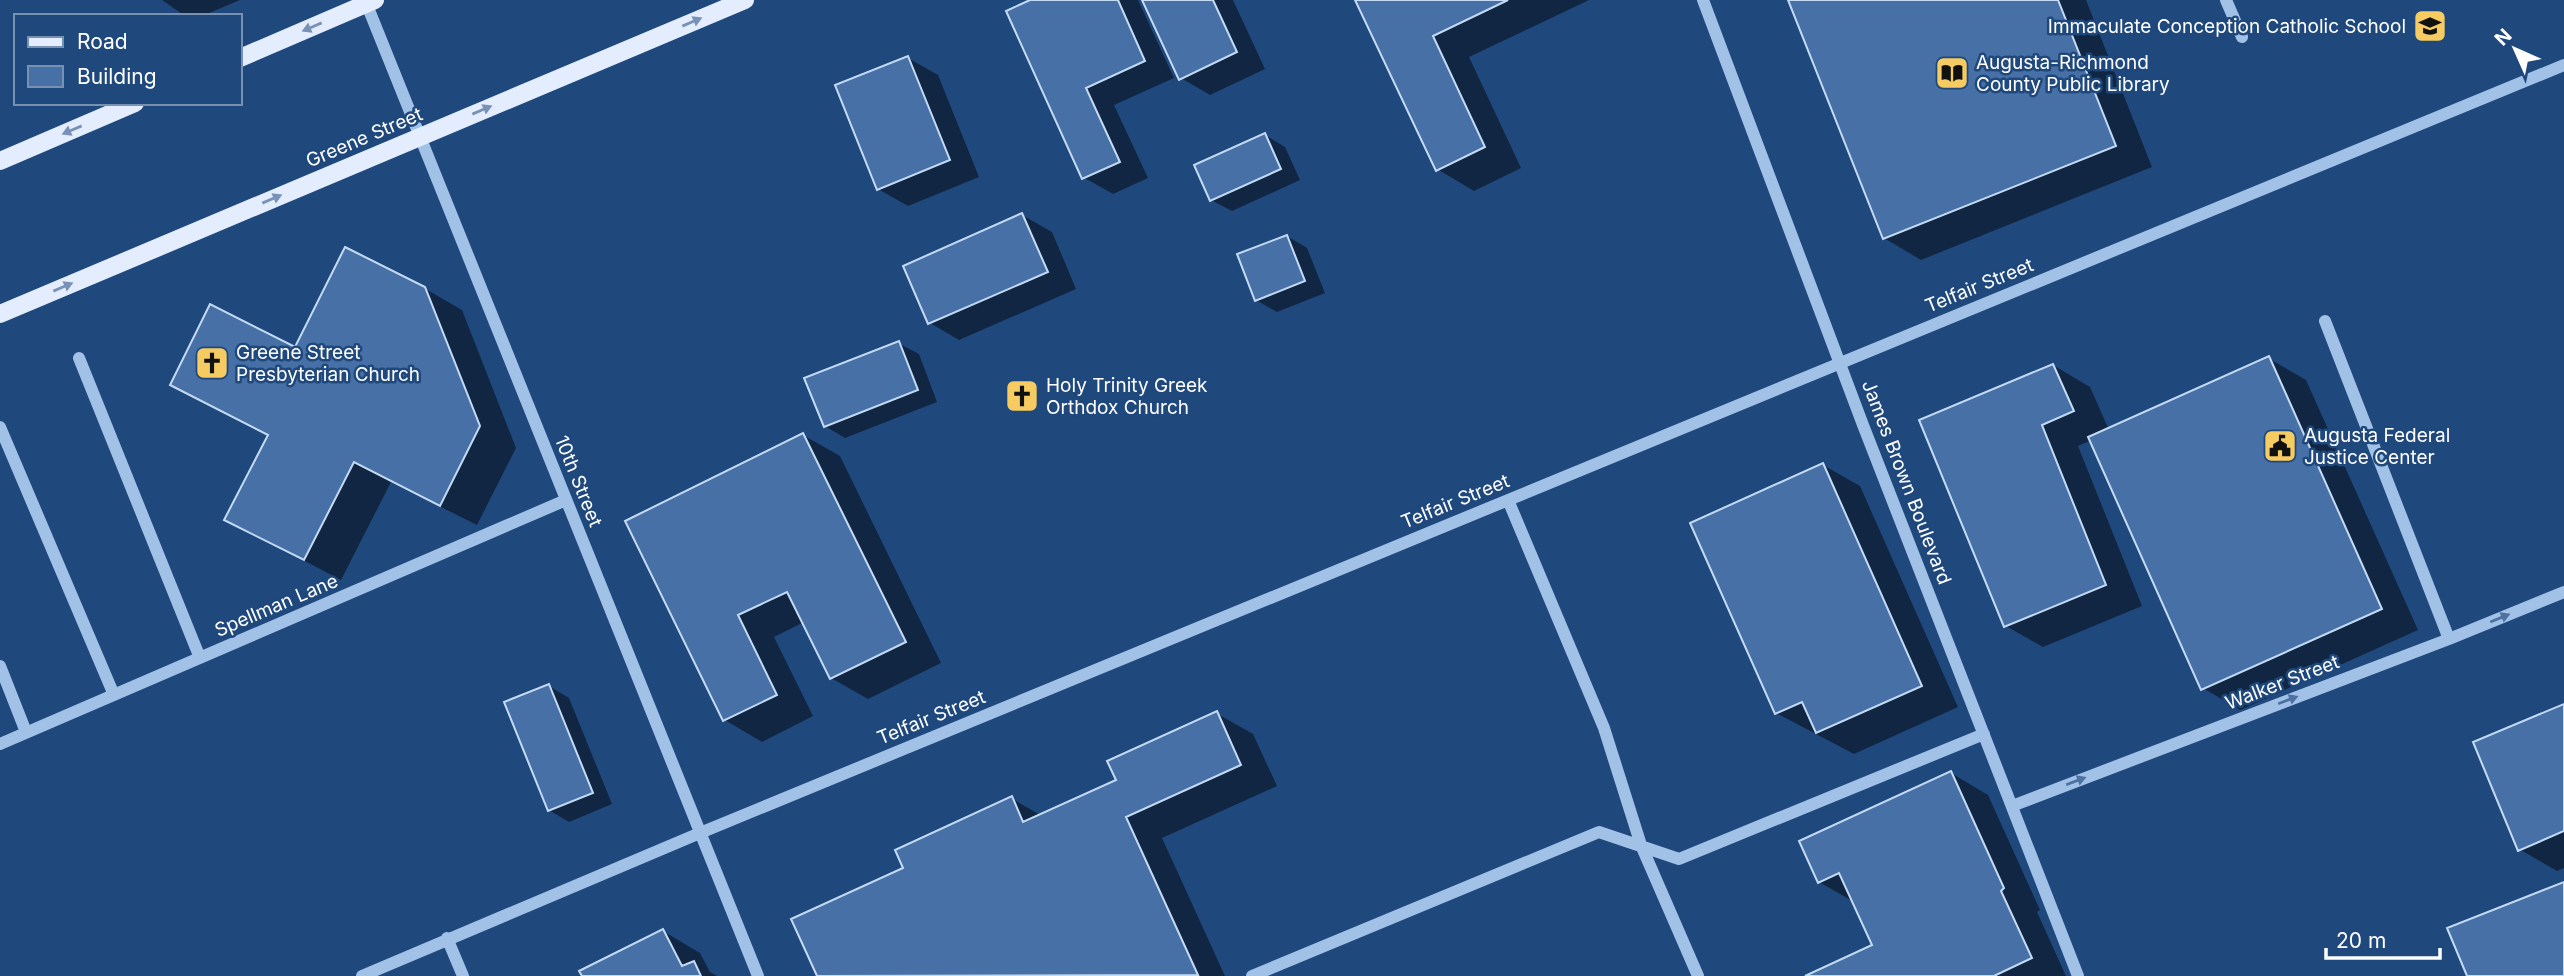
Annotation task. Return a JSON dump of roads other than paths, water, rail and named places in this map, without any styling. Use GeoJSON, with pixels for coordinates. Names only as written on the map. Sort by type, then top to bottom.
{"type":"FeatureCollection","features":[{"type":"Feature","properties":{"kind":"main road","name":"Greene Street"},"geometry":{"type":"LineString","coordinates":[[0,314],[745,0]]}},
{"type":"Feature","properties":{"kind":"main road"},"geometry":{"type":"LineString","coordinates":[[242,57],[368,1]]}},
{"type":"Feature","properties":{"kind":"main road"},"geometry":{"type":"LineString","coordinates":[[0,161],[130,105]]}},
{"type":"Feature","properties":{"kind":"street","name":"James Brown Boulevard"},"geometry":{"type":"LineString","coordinates":[[1703,0],[1840,363],[2078,976]]}},
{"type":"Feature","properties":{"kind":"street"},"geometry":{"type":"LineString","coordinates":[[2226,0],[2242,37]]}},
{"type":"Feature","properties":{"kind":"street","name":"10th Street"},"geometry":{"type":"LineString","coordinates":[[368,1],[758,976]]}},
{"type":"Feature","properties":{"kind":"street","name":"Telfair Street"},"geometry":{"type":"LineString","coordinates":[[362,976],[700,833],[2564,65]]}},
{"type":"Feature","properties":{"kind":"street"},"geometry":{"type":"LineString","coordinates":[[2325,321],[2449,639]]}},
{"type":"Feature","properties":{"kind":"street"},"geometry":{"type":"LineString","coordinates":[[79,358],[200,658]]}},
{"type":"Feature","properties":{"kind":"street"},"geometry":{"type":"LineString","coordinates":[[0,427],[114,695]]}},
{"type":"Feature","properties":{"kind":"street","name":"Spellman Lane"},"geometry":{"type":"LineString","coordinates":[[0,744],[566,500]]}},
{"type":"Feature","properties":{"kind":"street"},"geometry":{"type":"LineString","coordinates":[[1508,500],[1604,728],[1641,845],[1698,976]]}},
{"type":"Feature","properties":{"kind":"street","name":"Walker Street"},"geometry":{"type":"LineString","coordinates":[[2012,806],[2449,639],[2564,592]]}},
{"type":"Feature","properties":{"kind":"street"},"geometry":{"type":"LineString","coordinates":[[0,666],[26,733]]}},
{"type":"Feature","properties":{"kind":"street"},"geometry":{"type":"LineString","coordinates":[[1252,976],[1599,832],[1679,859],[1984,734]]}},
{"type":"Feature","properties":{"kind":"street"},"geometry":{"type":"LineString","coordinates":[[447,939],[463,976]]}},
{"type":"Feature","properties":{"kind":"place","name":"Immaculate Conception Catholic School"},"geometry":{"type":"Point","coordinates":[2430,26]}},
{"type":"Feature","properties":{"kind":"place","name":"Augusta-Richmond County Public Library"},"geometry":{"type":"Point","coordinates":[1952,73]}},
{"type":"Feature","properties":{"kind":"place","name":"Greene Street Presbyterian Church"},"geometry":{"type":"Point","coordinates":[212,363]}},
{"type":"Feature","properties":{"kind":"place","name":"Holy Trinity Greek Orthdox Church"},"geometry":{"type":"Point","coordinates":[1022,396]}},
{"type":"Feature","properties":{"kind":"place","name":"Augusta Federal Justice Center"},"geometry":{"type":"Point","coordinates":[2280,446]}}]}
